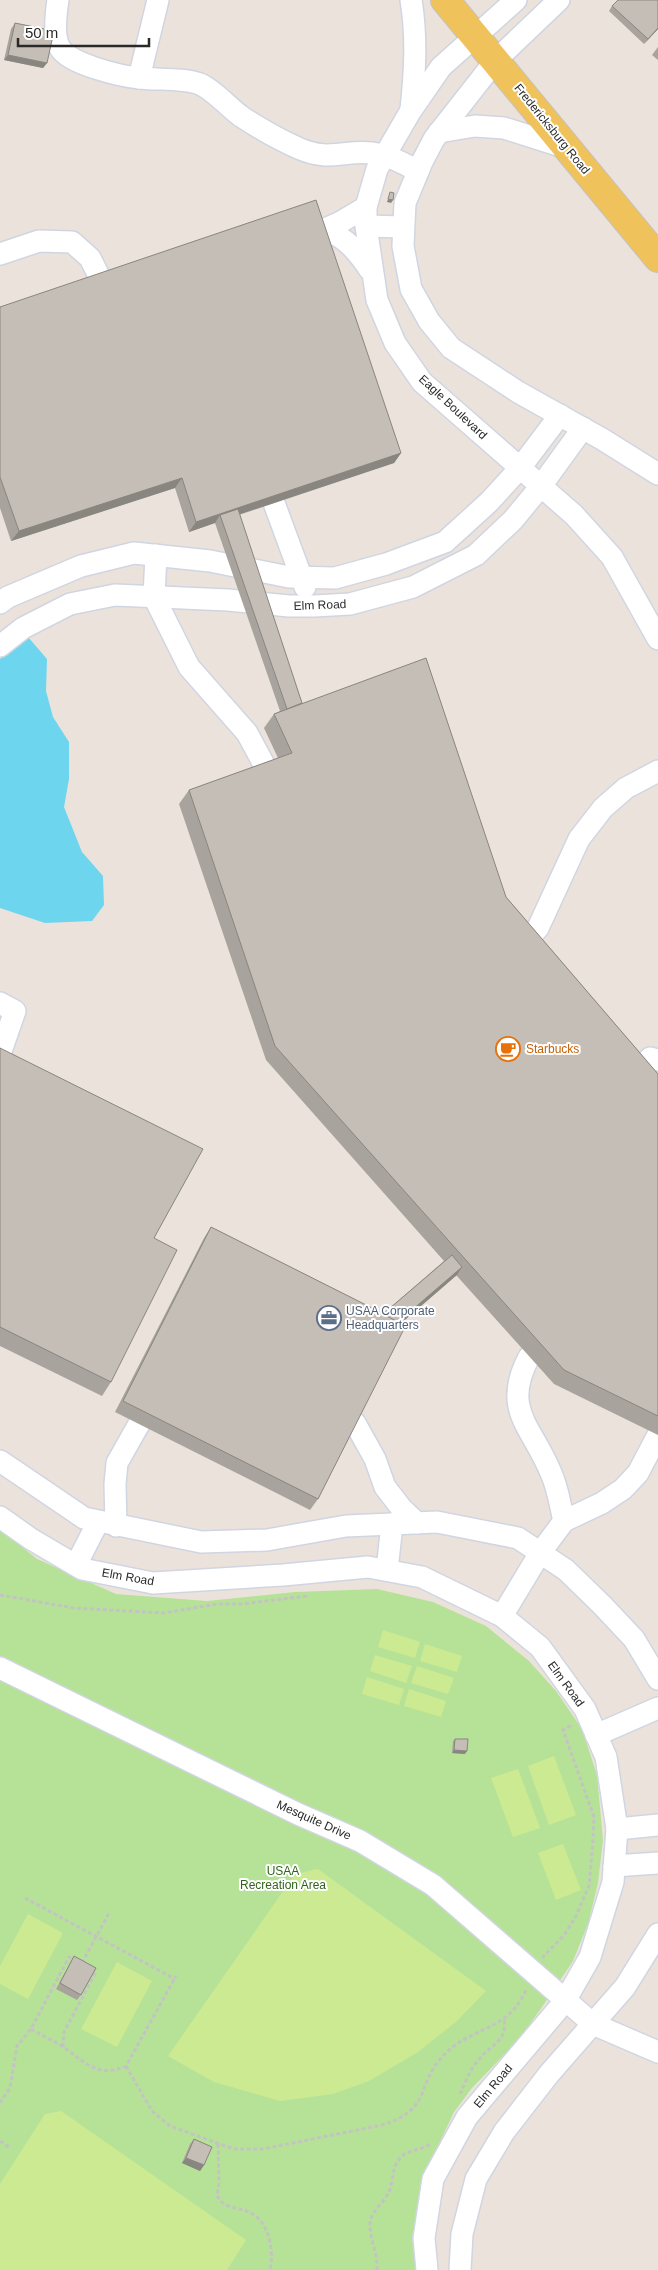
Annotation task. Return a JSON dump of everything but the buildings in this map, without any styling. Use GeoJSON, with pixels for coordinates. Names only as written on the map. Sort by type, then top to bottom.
{"type":"FeatureCollection","features":[{"type":"Feature","properties":{"kind":"main road","name":"Fredericksburg Road"},"geometry":{"type":"LineString","coordinates":[[445,0],[658,258]]}},
{"type":"Feature","properties":{"kind":"street"},"geometry":{"type":"LineString","coordinates":[[58,0],[57,41],[61,50],[80,62],[111,73],[139,78],[201,84],[242,116],[297,148],[314,154],[334,156],[362,152],[385,156],[418,171]]}},
{"type":"Feature","properties":{"kind":"street"},"geometry":{"type":"LineString","coordinates":[[139,78],[158,0]]}},
{"type":"Feature","properties":{"kind":"street"},"geometry":{"type":"LineString","coordinates":[[410,112],[416,57],[416,27],[411,0]]}},
{"type":"Feature","properties":{"kind":"street","name":"Eagle Boulevard"},"geometry":{"type":"LineString","coordinates":[[516,0],[441,67],[410,112],[377,169],[366,216],[377,300],[395,343],[422,382],[574,515],[612,557],[658,639]]}},
{"type":"Feature","properties":{"kind":"street"},"geometry":{"type":"LineString","coordinates":[[559,0],[496,60],[439,132],[418,171],[405,203],[403,227],[403,246],[411,289],[429,321],[451,348],[518,392],[583,428],[658,474]]}},
{"type":"Feature","properties":{"kind":"street"},"geometry":{"type":"LineString","coordinates":[[439,132],[475,126],[504,128],[566,148]]}},
{"type":"Feature","properties":{"kind":"street"},"geometry":{"type":"LineString","coordinates":[[373,274],[352,245],[345,239],[320,231],[366,216],[403,227]]}},
{"type":"Feature","properties":{"kind":"street"},"geometry":{"type":"LineString","coordinates":[[0,254],[39,241],[72,242],[90,258],[101,280]]}},
{"type":"Feature","properties":{"kind":"street"},"geometry":{"type":"LineString","coordinates":[[0,603],[8,597],[82,566],[134,553],[210,561],[257,571],[300,577],[335,578],[386,564],[445,542],[489,502],[520,468],[560,415]]}},
{"type":"Feature","properties":{"kind":"street","name":"Elm Road"},"geometry":{"type":"LineString","coordinates":[[0,646],[23,628],[70,604],[115,595],[314,606],[350,604],[413,587],[476,555],[513,520],[541,486],[583,428]]}},
{"type":"Feature","properties":{"kind":"street"},"geometry":{"type":"LineString","coordinates":[[274,503],[300,577],[314,606]]}},
{"type":"Feature","properties":{"kind":"street"},"geometry":{"type":"LineString","coordinates":[[156,555],[154,597],[189,667],[247,733],[268,772]]}},
{"type":"Feature","properties":{"kind":"street"},"geometry":{"type":"LineString","coordinates":[[524,943],[538,928],[575,846],[585,831],[603,808],[626,788],[658,771]]}},
{"type":"Feature","properties":{"kind":"street"},"geometry":{"type":"LineString","coordinates":[[0,1003],[16,1011],[0,1054]]}},
{"type":"Feature","properties":{"kind":"street"},"geometry":{"type":"LineString","coordinates":[[529,1356],[518,1381],[516,1398],[520,1415],[552,1473],[564,1521]]}},
{"type":"Feature","properties":{"kind":"street"},"geometry":{"type":"LineString","coordinates":[[355,1423],[375,1459],[385,1487],[402,1509],[417,1523]]}},
{"type":"Feature","properties":{"kind":"street"},"geometry":{"type":"LineString","coordinates":[[76,1565],[107,1524],[117,1463],[139,1424]]}},
{"type":"Feature","properties":{"kind":"street"},"geometry":{"type":"LineString","coordinates":[[502,1616],[540,1553],[564,1521],[602,1504],[623,1488],[638,1473],[658,1435]]}},
{"type":"Feature","properties":{"kind":"street"},"geometry":{"type":"LineString","coordinates":[[0,1461],[84,1518],[201,1542],[267,1540],[346,1526],[437,1522],[518,1538],[566,1570],[634,1639],[658,1679]]}},
{"type":"Feature","properties":{"kind":"street","name":"Elm Road"},"geometry":{"type":"LineString","coordinates":[[0,1517],[32,1539],[82,1568],[154,1583],[283,1575],[368,1566],[422,1577],[502,1616],[540,1647],[585,1709],[606,1757],[617,1830],[612,1882],[590,1957],[565,2001],[467,2116],[433,2179],[424,2238],[426,2270]]}},
{"type":"Feature","properties":{"kind":"street"},"geometry":{"type":"LineString","coordinates":[[387,1570],[392,1524]]}},
{"type":"Feature","properties":{"kind":"street","name":"Mesquite Drive"},"geometry":{"type":"LineString","coordinates":[[0,1668],[290,1810],[360,1841],[433,1885],[565,2001],[594,2024],[658,2052]]}},
{"type":"Feature","properties":{"kind":"street"},"geometry":{"type":"LineString","coordinates":[[592,1726],[658,1708]]}},
{"type":"Feature","properties":{"kind":"street"},"geometry":{"type":"LineString","coordinates":[[617,1830],[658,1825]]}},
{"type":"Feature","properties":{"kind":"street"},"geometry":{"type":"LineString","coordinates":[[614,1866],[658,1863]]}},
{"type":"Feature","properties":{"kind":"street"},"geometry":{"type":"LineString","coordinates":[[460,2270],[462,2234],[476,2180],[504,2132],[549,2074],[625,1987],[658,1934]]}},
{"type":"Feature","properties":{"kind":"path"},"geometry":{"type":"LineString","coordinates":[[0,1595],[82,1609],[164,1613],[217,1604],[242,1604],[307,1596]]}},
{"type":"Feature","properties":{"kind":"path"},"geometry":{"type":"LineString","coordinates":[[126,2066],[145,2100],[158,2116],[170,2126],[234,2149],[263,2149],[382,2125],[400,2119],[413,2110],[422,2096],[430,2076],[443,2056],[459,2043],[504,2019],[520,2002],[533,1973],[544,1956],[565,1934],[576,1916],[589,1886],[594,1817],[563,1730],[592,1726]]}},
{"type":"Feature","properties":{"kind":"path"},"geometry":{"type":"LineString","coordinates":[[25,1898],[176,1978],[126,2066],[117,2070],[94,2068],[79,2061],[63,2047],[31,2029]]}},
{"type":"Feature","properties":{"kind":"path"},"geometry":{"type":"LineString","coordinates":[[82,1964],[109,1913]]}},
{"type":"Feature","properties":{"kind":"path"},"geometry":{"type":"LineString","coordinates":[[0,2104],[10,2088],[17,2046],[31,2029],[69,1957],[96,1972],[64,2032],[63,2047]]}},
{"type":"Feature","properties":{"kind":"path"},"geometry":{"type":"LineString","coordinates":[[456,2101],[479,2060],[502,2038],[506,2029],[504,2019]]}},
{"type":"Feature","properties":{"kind":"path"},"geometry":{"type":"LineString","coordinates":[[377,2270],[370,2219],[389,2193],[394,2168],[403,2155],[422,2150],[436,2137]]}},
{"type":"Feature","properties":{"kind":"path"},"geometry":{"type":"LineString","coordinates":[[0,2141],[10,2148]]}},
{"type":"Feature","properties":{"kind":"path"},"geometry":{"type":"LineString","coordinates":[[218,2144],[219,2183],[217,2196],[222,2203],[238,2210],[250,2212],[261,2220],[268,2234],[273,2257],[270,2270]]}},
{"type":"Feature","properties":{"kind":"green space","name":"USAA Recreation Area"},"geometry":{"type":"Polygon","coordinates":[[[0,1529],[37,1559],[116,1594],[207,1601],[295,1592],[377,1589],[433,1602],[486,1626],[529,1661],[556,1691],[582,1729],[597,1775],[603,1840],[598,1883],[588,1924],[573,1961],[520,2038],[472,2088],[454,2112],[428,2167],[417,2270],[0,2270],[0,1529]]]}},
{"type":"Feature","properties":{"kind":"green space"},"geometry":{"type":"Polygon","coordinates":[[[383,1630],[420,1642],[415,1658],[378,1647],[383,1630]]]}},
{"type":"Feature","properties":{"kind":"green space"},"geometry":{"type":"Polygon","coordinates":[[[425,1644],[462,1656],[457,1672],[420,1661],[425,1644]]]}},
{"type":"Feature","properties":{"kind":"green space"},"geometry":{"type":"Polygon","coordinates":[[[375,1655],[412,1666],[406,1683],[370,1671],[375,1655]]]}},
{"type":"Feature","properties":{"kind":"green space"},"geometry":{"type":"Polygon","coordinates":[[[417,1666],[454,1678],[448,1694],[411,1683],[417,1666]]]}},
{"type":"Feature","properties":{"kind":"green space"},"geometry":{"type":"Polygon","coordinates":[[[367,1677],[404,1689],[399,1705],[362,1694],[367,1677]]]}},
{"type":"Feature","properties":{"kind":"green space"},"geometry":{"type":"Polygon","coordinates":[[[409,1689],[446,1701],[441,1717],[404,1706],[409,1689]]]}},
{"type":"Feature","properties":{"kind":"green space"},"geometry":{"type":"Polygon","coordinates":[[[554,1756],[576,1815],[549,1825],[528,1766],[554,1756]]]}},
{"type":"Feature","properties":{"kind":"green space"},"geometry":{"type":"Polygon","coordinates":[[[518,1769],[540,1828],[513,1837],[491,1778],[518,1769]]]}},
{"type":"Feature","properties":{"kind":"green space"},"geometry":{"type":"Polygon","coordinates":[[[563,1844],[581,1890],[556,1900],[538,1853],[563,1844]]]}},
{"type":"Feature","properties":{"kind":"green space"},"geometry":{"type":"Polygon","coordinates":[[[318,1869],[486,1991],[457,2021],[418,2052],[369,2081],[333,2094],[280,2101],[214,2082],[168,2056],[295,1874],[318,1869]]]}},
{"type":"Feature","properties":{"kind":"green space"},"geometry":{"type":"Polygon","coordinates":[[[28,1914],[63,1933],[28,1999],[0,1984],[0,1966],[28,1914]]]}},
{"type":"Feature","properties":{"kind":"green space"},"geometry":{"type":"Polygon","coordinates":[[[117,1962],[152,1981],[117,2047],[81,2029],[117,1962]]]}},
{"type":"Feature","properties":{"kind":"green space"},"geometry":{"type":"Polygon","coordinates":[[[61,2111],[246,2240],[227,2270],[0,2270],[0,2184],[45,2114],[61,2111]]]}},
{"type":"Feature","properties":{"kind":"water"},"geometry":{"type":"Polygon","coordinates":[[[28,637],[47,659],[46,691],[53,717],[69,742],[69,779],[64,807],[82,852],[103,876],[104,905],[92,921],[45,923],[0,908],[0,659],[28,637]]]}},
{"type":"Feature","properties":{"kind":"place","name":"Starbucks"},"geometry":{"type":"Point","coordinates":[508,1049]}},
{"type":"Feature","properties":{"kind":"place","name":"USAA Corporate Headquarters"},"geometry":{"type":"Point","coordinates":[329,1318]}}]}
